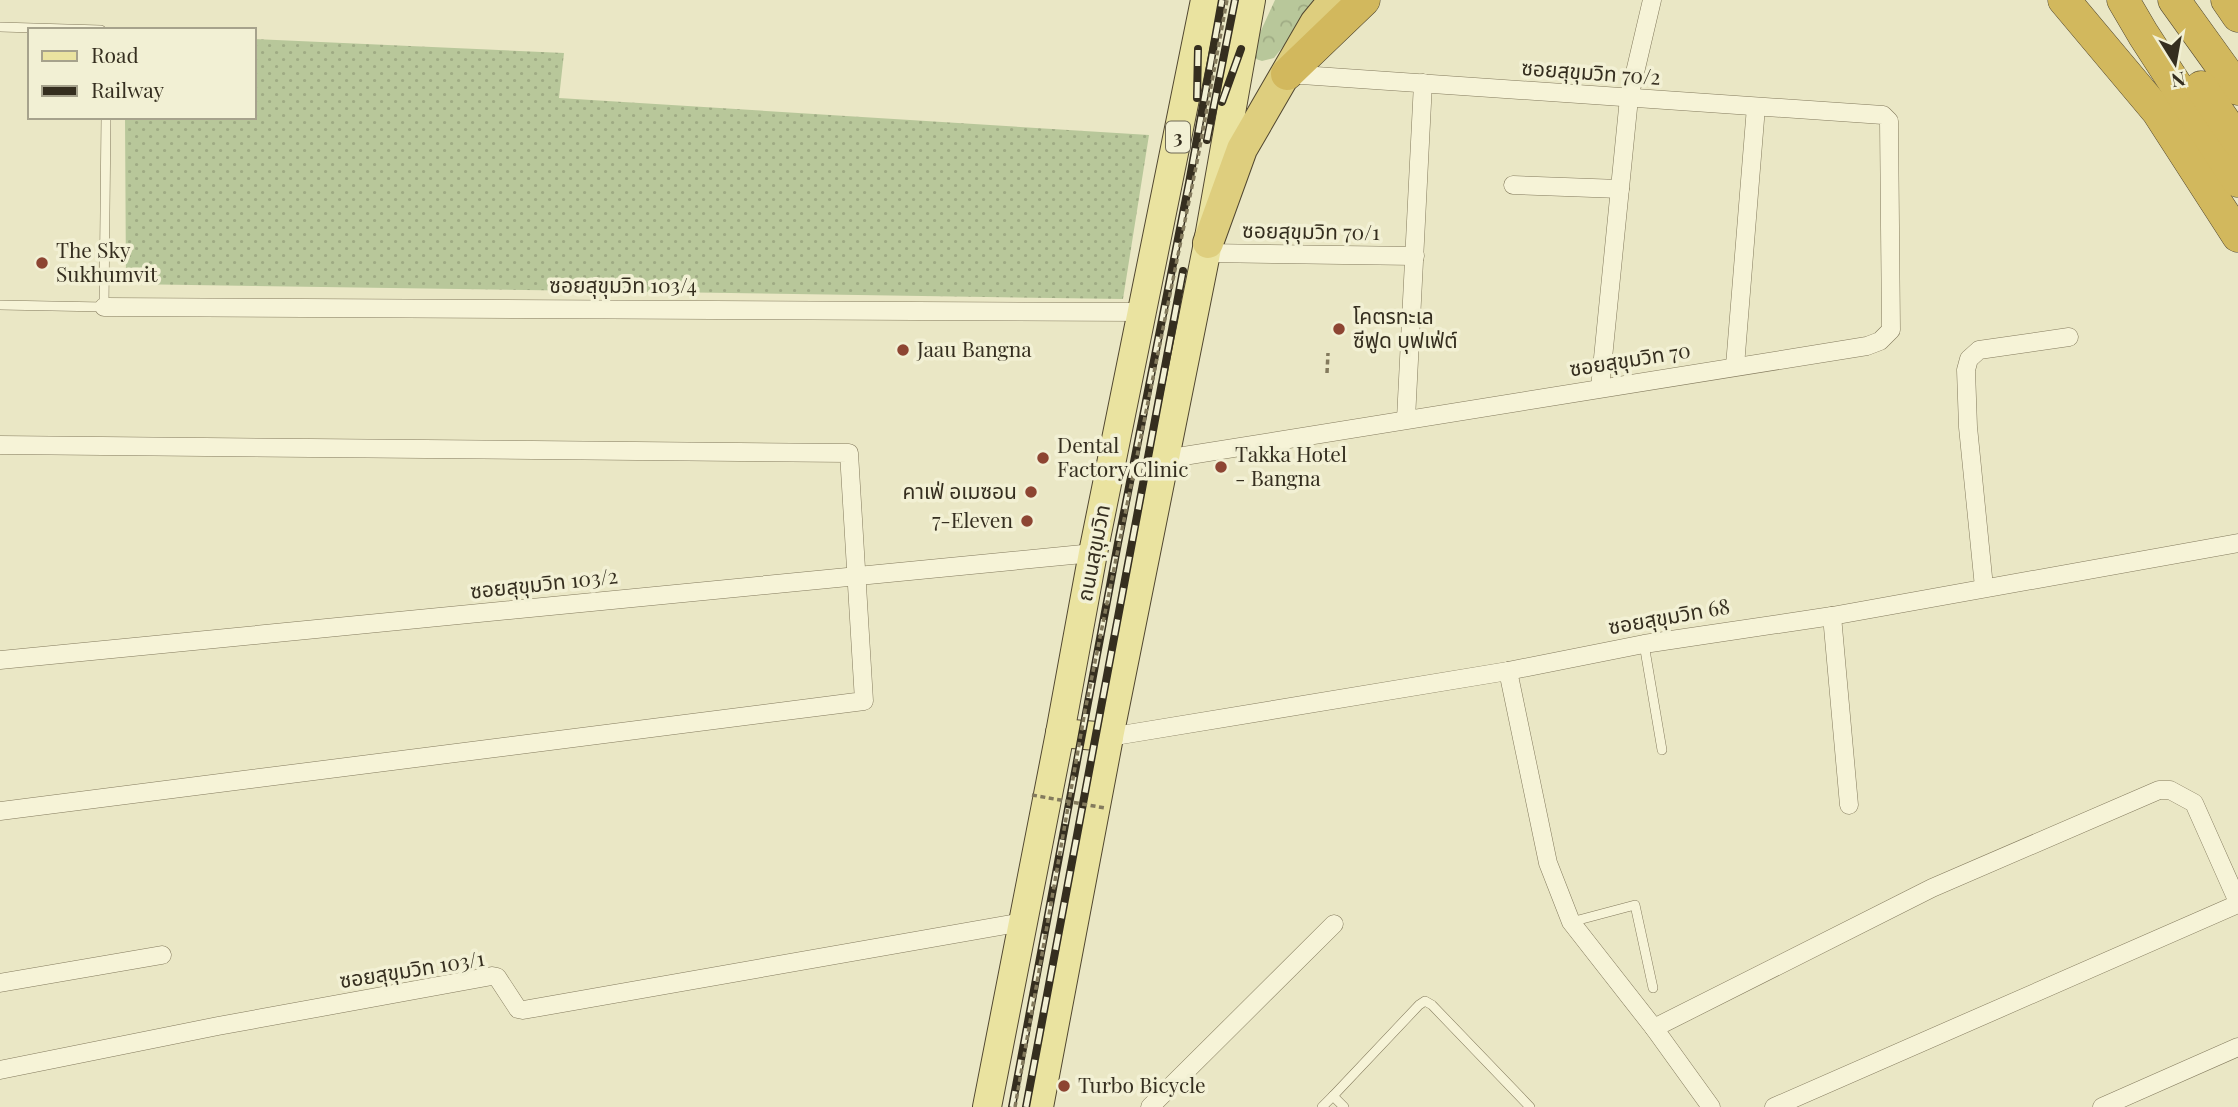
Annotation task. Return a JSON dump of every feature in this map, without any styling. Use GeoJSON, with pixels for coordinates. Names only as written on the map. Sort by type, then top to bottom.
{"type":"FeatureCollection","features":[{"type":"Feature","properties":{"kind":"highway"},"geometry":{"type":"LineString","coordinates":[[1205,258],[1242,149],[1315,23],[1334,0]]}},
{"type":"Feature","properties":{"kind":"highway"},"geometry":{"type":"LineString","coordinates":[[1287,74],[1364,0]]}},
{"type":"Feature","properties":{"kind":"highway"},"geometry":{"type":"LineString","coordinates":[[2064,0],[2158,112],[2238,236]]}},
{"type":"Feature","properties":{"kind":"highway"},"geometry":{"type":"LineString","coordinates":[[2123,0],[2238,181]]}},
{"type":"Feature","properties":{"kind":"highway"},"geometry":{"type":"LineString","coordinates":[[2133,0],[2164,32],[2238,141]]}},
{"type":"Feature","properties":{"kind":"highway"},"geometry":{"type":"LineString","coordinates":[[2174,0],[2238,89]]}},
{"type":"Feature","properties":{"kind":"highway"},"geometry":{"type":"LineString","coordinates":[[2227,0],[2238,16]]}},
{"type":"Feature","properties":{"kind":"main road","name":"ถนนสุขุมวิท"},"geometry":{"type":"LineString","coordinates":[[987,1107],[1093,553],[1205,0]]}},
{"type":"Feature","properties":{"kind":"main road"},"geometry":{"type":"LineString","coordinates":[[1039,1107],[1109,737],[1205,258],[1251,0]]}},
{"type":"Feature","properties":{"kind":"main road"},"geometry":{"type":"LineString","coordinates":[[1060,733],[1109,737]]}},
{"type":"Feature","properties":{"kind":"street"},"geometry":{"type":"LineString","coordinates":[[1600,388],[1629,99],[1652,0]]}},
{"type":"Feature","properties":{"kind":"street","name":"ซอยสุขุมวิท 70/2"},"geometry":{"type":"LineString","coordinates":[[1287,74],[1883,115],[1889,121]]}},
{"type":"Feature","properties":{"kind":"street"},"geometry":{"type":"LineString","coordinates":[[1406,419],[1423,83]]}},
{"type":"Feature","properties":{"kind":"street"},"geometry":{"type":"LineString","coordinates":[[1735,366],[1756,107]]}},
{"type":"Feature","properties":{"kind":"street","name":"ซอยสุขุมวิท 70"},"geometry":{"type":"LineString","coordinates":[[1165,459],[1867,346],[1880,341],[1891,330],[1889,121]]}},
{"type":"Feature","properties":{"kind":"street"},"geometry":{"type":"LineString","coordinates":[[1513,185],[1620,189]]}},
{"type":"Feature","properties":{"kind":"street","name":"ซอยสุขุมวิท 70/1"},"geometry":{"type":"LineString","coordinates":[[1205,258],[1415,256]]}},
{"type":"Feature","properties":{"kind":"street","name":"ซอยสุขุมวิท 103/4"},"geometry":{"type":"LineString","coordinates":[[104,307],[1142,312]]}},
{"type":"Feature","properties":{"kind":"street"},"geometry":{"type":"LineString","coordinates":[[1984,587],[1968,428],[1966,370],[1969,359],[1979,350],[2069,337]]}},
{"type":"Feature","properties":{"kind":"street"},"geometry":{"type":"LineString","coordinates":[[0,445],[849,453],[864,701],[0,811]]}},
{"type":"Feature","properties":{"kind":"street","name":"ซอยสุขุมวิท 68"},"geometry":{"type":"LineString","coordinates":[[1109,737],[1507,671],[1644,644],[1832,616],[2238,542]]}},
{"type":"Feature","properties":{"kind":"street","name":"ซอยสุขุมวิท 103/2"},"geometry":{"type":"LineString","coordinates":[[0,660],[1093,553]]}},
{"type":"Feature","properties":{"kind":"street"},"geometry":{"type":"LineString","coordinates":[[1832,616],[1849,805]]}},
{"type":"Feature","properties":{"kind":"street"},"geometry":{"type":"LineString","coordinates":[[1507,671],[1548,863],[1571,922],[1654,1028],[1711,1107]]}},
{"type":"Feature","properties":{"kind":"street"},"geometry":{"type":"LineString","coordinates":[[1654,1028],[1932,888],[2160,790],[2170,790],[2194,803],[2238,903],[1774,1107]]}},
{"type":"Feature","properties":{"kind":"street","name":"ซอยสุขุมวิท 103/1"},"geometry":{"type":"LineString","coordinates":[[0,1070],[218,1026],[492,976],[497,978],[518,1009],[523,1010],[1023,922]]}},
{"type":"Feature","properties":{"kind":"street"},"geometry":{"type":"LineString","coordinates":[[1150,1107],[1334,924]]}},
{"type":"Feature","properties":{"kind":"street"},"geometry":{"type":"LineString","coordinates":[[0,983],[162,955]]}},
{"type":"Feature","properties":{"kind":"street"},"geometry":{"type":"LineString","coordinates":[[2102,1107],[2238,1047]]}},
{"type":"Feature","properties":{"kind":"lane"},"geometry":{"type":"LineString","coordinates":[[0,27],[34,28]]}},
{"type":"Feature","properties":{"kind":"lane"},"geometry":{"type":"LineString","coordinates":[[0,305],[104,307],[106,119]]}},
{"type":"Feature","properties":{"kind":"lane"},"geometry":{"type":"LineString","coordinates":[[1644,644],[1662,750]]}},
{"type":"Feature","properties":{"kind":"lane"},"geometry":{"type":"LineString","coordinates":[[1571,922],[1635,905],[1653,988]]}},
{"type":"Feature","properties":{"kind":"lane"},"geometry":{"type":"LineString","coordinates":[[1322,1107],[1425,1001],[1432,1005],[1530,1107]]}},
{"type":"Feature","properties":{"kind":"lane"},"geometry":{"type":"LineString","coordinates":[[1333,1096],[1345,1107]]}},
{"type":"Feature","properties":{"kind":"path"},"geometry":{"type":"LineString","coordinates":[[1015,1107],[1088,698],[1227,0]]}},
{"type":"Feature","properties":{"kind":"path"},"geometry":{"type":"LineString","coordinates":[[1327,373],[1328,353]]}},
{"type":"Feature","properties":{"kind":"path"},"geometry":{"type":"LineString","coordinates":[[1032,795],[1105,808]]}},
{"type":"Feature","properties":{"kind":"green space"},"geometry":{"type":"Polygon","coordinates":[[[1275,0],[1320,0],[1274,58],[1262,61],[1256,59],[1253,48],[1275,0]]]}},
{"type":"Feature","properties":{"kind":"green space"},"geometry":{"type":"Polygon","coordinates":[[[256,39],[564,53],[559,98],[1149,135],[1123,299],[126,284],[125,119],[256,119],[256,39]]]}},
{"type":"Feature","properties":{"kind":"railway"},"geometry":{"type":"LineString","coordinates":[[1012,1107],[1222,0]]}},
{"type":"Feature","properties":{"kind":"railway"},"geometry":{"type":"LineString","coordinates":[[1207,140],[1235,0]]}},
{"type":"Feature","properties":{"kind":"railway"},"geometry":{"type":"LineString","coordinates":[[1197,98],[1198,49]]}},
{"type":"Feature","properties":{"kind":"railway"},"geometry":{"type":"LineString","coordinates":[[1222,102],[1241,49]]}},
{"type":"Feature","properties":{"kind":"railway"},"geometry":{"type":"LineString","coordinates":[[1026,1107],[1183,271]]}},
{"type":"Feature","properties":{"kind":"place","name":"The Sky Sukhumvit"},"geometry":{"type":"Point","coordinates":[42,263]}},
{"type":"Feature","properties":{"kind":"place","name":"โคตรทะเล ซีฟูด บุฟเฟ่ต์"},"geometry":{"type":"Point","coordinates":[1339,329]}},
{"type":"Feature","properties":{"kind":"place","name":"Jaau Bangna"},"geometry":{"type":"Point","coordinates":[903,350]}},
{"type":"Feature","properties":{"kind":"place","name":"Dental Factory Clinic"},"geometry":{"type":"Point","coordinates":[1043,458]}},
{"type":"Feature","properties":{"kind":"place","name":"Takka Hotel - Bangna"},"geometry":{"type":"Point","coordinates":[1221,467]}},
{"type":"Feature","properties":{"kind":"place","name":"คาเฟ่ อเมซอน"},"geometry":{"type":"Point","coordinates":[1031,492]}},
{"type":"Feature","properties":{"kind":"place","name":"7-Eleven"},"geometry":{"type":"Point","coordinates":[1027,521]}},
{"type":"Feature","properties":{"kind":"place","name":"Turbo Bicycle"},"geometry":{"type":"Point","coordinates":[1064,1086]}}]}
